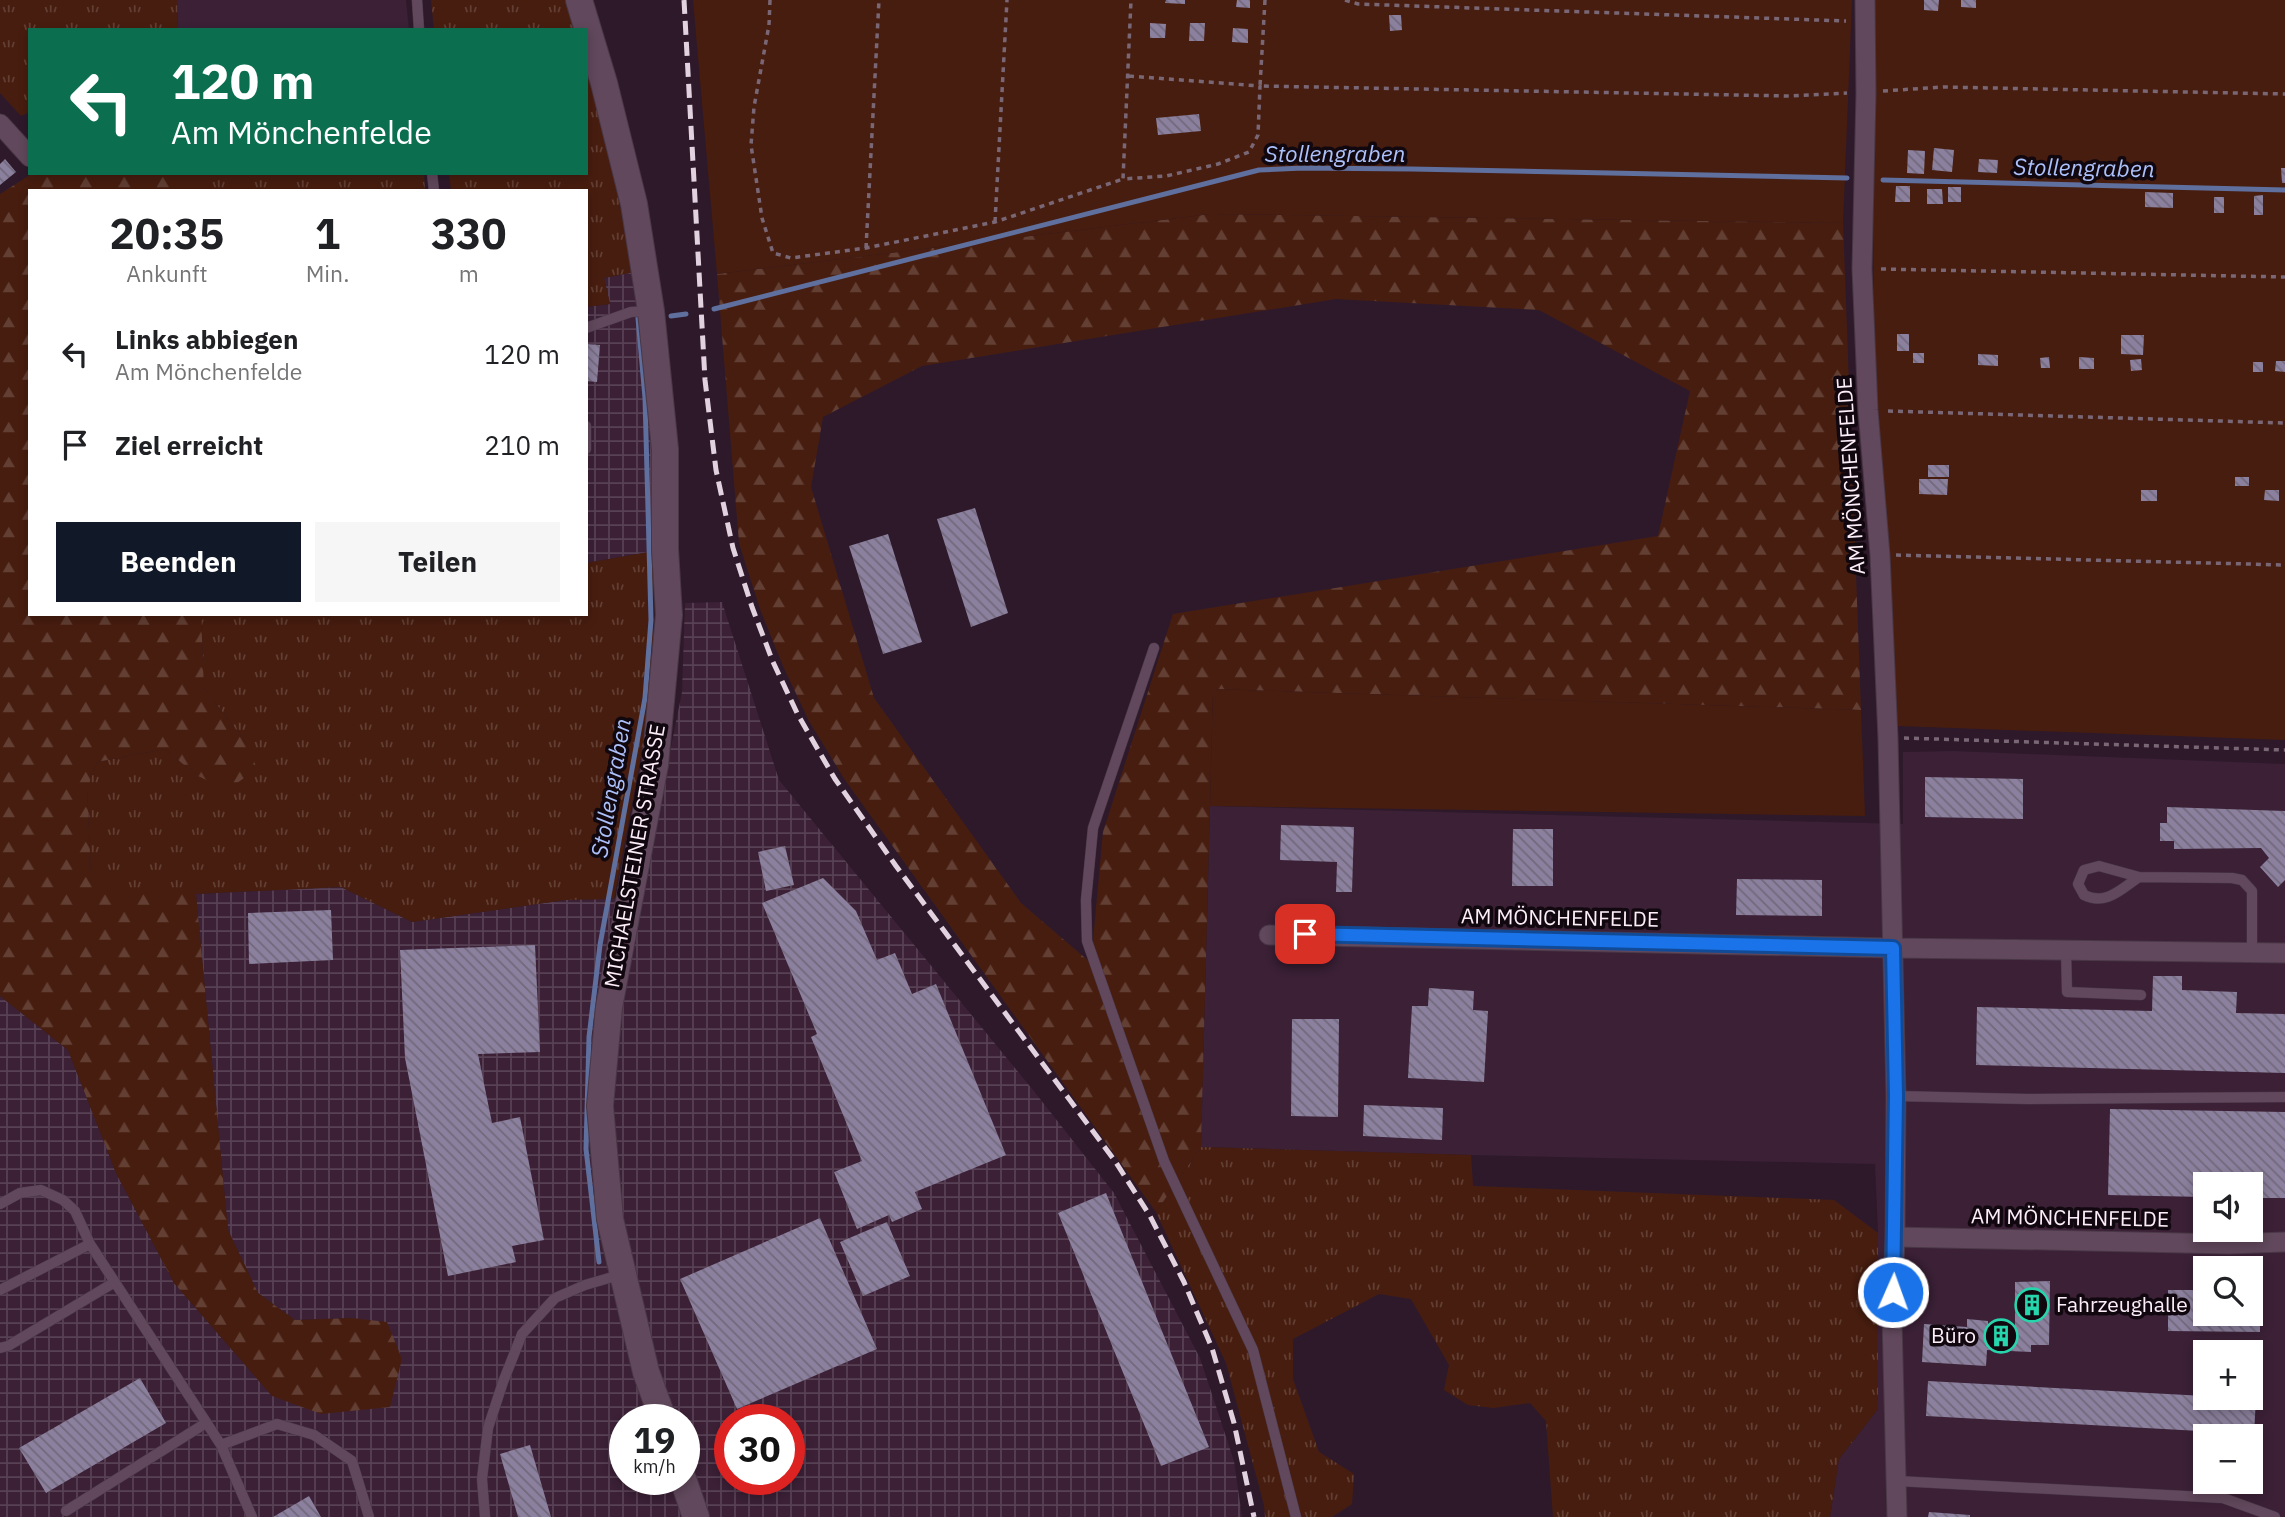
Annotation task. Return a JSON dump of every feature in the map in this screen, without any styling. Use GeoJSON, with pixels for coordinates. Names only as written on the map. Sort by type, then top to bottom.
{"type":"FeatureCollection","features":[{"type":"Feature","properties":{"kind":"street","name":"MICHAELSTEINER STRASSE"},"geometry":{"type":"LineString","coordinates":[[579,0],[587,28]]}},
{"type":"Feature","properties":{"kind":"street","name":"AM MÖNCHENFELDE"},"geometry":{"type":"LineString","coordinates":[[1865,0],[1862,269],[1868,410],[1880,555],[1888,738],[1896,1096],[1892,1320],[1897,1517]]}},
{"type":"Feature","properties":{"kind":"street","name":"MICHAELSTEINER STRASSE"},"geometry":{"type":"LineString","coordinates":[[588,30],[634,204],[651,311],[665,449],[665,549],[669,614],[655,765],[609,1007],[600,1106],[610,1219],[646,1372],[658,1404]]}},
{"type":"Feature","properties":{"kind":"street"},"geometry":{"type":"LineString","coordinates":[[0,124],[28,155]]}},
{"type":"Feature","properties":{"kind":"street","name":"AM MÖNCHENFELDE"},"geometry":{"type":"LineString","coordinates":[[1269,935],[2285,953]]}},
{"type":"Feature","properties":{"kind":"street","name":"AM MÖNCHENFELDE"},"geometry":{"type":"LineString","coordinates":[[1895,1237],[2215,1244],[2285,1242]]}},
{"type":"Feature","properties":{"kind":"street"},"geometry":{"type":"LineString","coordinates":[[688,1495],[696,1517]]}},
{"type":"Feature","properties":{"kind":"lane"},"geometry":{"type":"LineString","coordinates":[[417,0],[419,28]]}},
{"type":"Feature","properties":{"kind":"lane"},"geometry":{"type":"LineString","coordinates":[[588,327],[631,312],[651,311]]}},
{"type":"Feature","properties":{"kind":"lane"},"geometry":{"type":"LineString","coordinates":[[1153,648],[1094,828],[1086,900],[1087,941],[1164,1161],[1252,1350],[1296,1517]]}},
{"type":"Feature","properties":{"kind":"lane"},"geometry":{"type":"LineString","coordinates":[[2139,877],[2101,900],[2084,895],[2078,884],[2081,873],[2092,866],[2109,867],[2139,877],[2242,880],[2252,891],[2252,953]]}},
{"type":"Feature","properties":{"kind":"lane"},"geometry":{"type":"LineString","coordinates":[[2066,950],[2067,992],[2141,996]]}},
{"type":"Feature","properties":{"kind":"lane"},"geometry":{"type":"LineString","coordinates":[[1896,1096],[2285,1097]]}},
{"type":"Feature","properties":{"kind":"lane"},"geometry":{"type":"LineString","coordinates":[[0,1204],[20,1193],[41,1190],[63,1200],[75,1211],[90,1244],[220,1445],[252,1517]]}},
{"type":"Feature","properties":{"kind":"lane"},"geometry":{"type":"LineString","coordinates":[[0,1290],[90,1244]]}},
{"type":"Feature","properties":{"kind":"lane"},"geometry":{"type":"LineString","coordinates":[[485,1517],[482,1479],[488,1428],[522,1334],[555,1298],[624,1274]]}},
{"type":"Feature","properties":{"kind":"lane"},"geometry":{"type":"LineString","coordinates":[[0,1348],[8,1346],[115,1282]]}},
{"type":"Feature","properties":{"kind":"lane"},"geometry":{"type":"LineString","coordinates":[[66,1511],[206,1423]]}},
{"type":"Feature","properties":{"kind":"lane"},"geometry":{"type":"LineString","coordinates":[[220,1445],[276,1423],[314,1434],[352,1461],[369,1517]]}},
{"type":"Feature","properties":{"kind":"lane"},"geometry":{"type":"LineString","coordinates":[[1896,1481],[2223,1498],[2276,1517]]}},
{"type":"Feature","properties":{"kind":"path"},"geometry":{"type":"LineString","coordinates":[[770,0],[769,25],[754,107],[751,145],[762,218],[773,253],[791,258],[866,248],[995,222],[1123,178],[1166,176],[1218,164],[1249,152],[1258,135],[1265,0]]}},
{"type":"Feature","properties":{"kind":"path"},"geometry":{"type":"LineString","coordinates":[[866,248],[879,0]]}},
{"type":"Feature","properties":{"kind":"path"},"geometry":{"type":"LineString","coordinates":[[995,222],[1007,0]]}},
{"type":"Feature","properties":{"kind":"path"},"geometry":{"type":"LineString","coordinates":[[1123,178],[1131,0]]}},
{"type":"Feature","properties":{"kind":"path"},"geometry":{"type":"LineString","coordinates":[[1345,0],[1359,4],[1866,22]]}},
{"type":"Feature","properties":{"kind":"path"},"geometry":{"type":"LineString","coordinates":[[1129,76],[1260,86],[1789,96],[1943,87],[2285,94]]}},
{"type":"Feature","properties":{"kind":"path"},"geometry":{"type":"LineString","coordinates":[[1862,269],[2285,277]]}},
{"type":"Feature","properties":{"kind":"path"},"geometry":{"type":"LineString","coordinates":[[1868,410],[2285,423]]}},
{"type":"Feature","properties":{"kind":"path"},"geometry":{"type":"LineString","coordinates":[[1880,555],[2285,565]]}},
{"type":"Feature","properties":{"kind":"path"},"geometry":{"type":"LineString","coordinates":[[1888,738],[2285,750]]}},
{"type":"Feature","properties":{"kind":"shaded area"},"geometry":{"type":"Polygon","coordinates":[[[177,0],[406,0],[409,28],[178,28],[177,0]]]}},
{"type":"Feature","properties":{"kind":"shaded area"},"geometry":{"type":"Polygon","coordinates":[[[635,272],[651,432],[655,551],[588,563],[588,307],[610,304],[604,278],[635,272]]]}},
{"type":"Feature","properties":{"kind":"shaded area"},"geometry":{"type":"Polygon","coordinates":[[[722,602],[779,780],[1114,1193],[1200,1358],[1234,1461],[1242,1517],[0,1517],[0,996],[68,1050],[116,1173],[174,1283],[272,1396],[352,1318],[295,1320],[258,1293],[228,1230],[196,894],[341,887],[412,922],[565,900],[641,898],[682,692],[685,603],[722,602]]]}},
{"type":"Feature","properties":{"kind":"shaded area"},"geometry":{"type":"Polygon","coordinates":[[[1954,751],[2285,764],[2285,1517],[1830,1517],[1839,1459],[1878,1409],[1878,1233],[1875,1164],[1201,1147],[1210,806],[1903,824],[1903,752],[1954,751]]]}},
{"type":"Feature","properties":{"kind":"green space"},"geometry":{"type":"Polygon","coordinates":[[[0,0],[177,0],[178,28],[28,28],[28,113],[21,116],[0,93],[0,0]]]}},
{"type":"Feature","properties":{"kind":"green space"},"geometry":{"type":"Polygon","coordinates":[[[431,0],[568,0],[575,28],[434,28],[431,0]]]}},
{"type":"Feature","properties":{"kind":"green space"},"geometry":{"type":"Polygon","coordinates":[[[693,0],[1852,0],[1843,223],[1211,214],[717,274],[693,0]]]}},
{"type":"Feature","properties":{"kind":"green space"},"geometry":{"type":"Polygon","coordinates":[[[1872,0],[2285,0],[2285,740],[1898,726],[1874,368],[1872,0]]]}},
{"type":"Feature","properties":{"kind":"green space"},"geometry":{"type":"Polygon","coordinates":[[[588,75],[635,272],[604,278],[610,304],[588,307],[588,189],[451,189],[449,175],[588,175],[588,75]]]}},
{"type":"Feature","properties":{"kind":"green space"},"geometry":{"type":"Polygon","coordinates":[[[30,175],[185,175],[185,189],[28,189],[28,616],[201,616],[204,688],[248,745],[257,769],[227,790],[196,775],[165,749],[97,762],[87,789],[91,873],[123,894],[196,894],[228,1230],[258,1293],[295,1320],[352,1318],[387,1322],[402,1359],[390,1407],[321,1414],[272,1396],[174,1283],[116,1173],[68,1050],[0,996],[0,194],[30,175]]]}},
{"type":"Feature","properties":{"kind":"green space"},"geometry":{"type":"Polygon","coordinates":[[[185,175],[424,175],[425,189],[185,189],[185,175]]]}},
{"type":"Feature","properties":{"kind":"green space"},"geometry":{"type":"Polygon","coordinates":[[[1211,214],[1843,223],[1861,710],[1213,689],[1201,1147],[1156,1212],[845,780],[809,721],[783,666],[760,609],[739,543],[717,274],[1211,214]],[[1336,299],[922,366],[823,417],[811,487],[874,698],[1021,903],[1091,963],[1103,832],[1173,614],[1658,536],[1690,391],[1539,310],[1336,299]]]}},
{"type":"Feature","properties":{"kind":"green space"},"geometry":{"type":"Polygon","coordinates":[[[655,551],[653,693],[614,899],[565,900],[412,922],[341,887],[196,894],[122,894],[91,873],[87,788],[97,762],[165,749],[196,775],[248,745],[204,688],[201,616],[588,616],[588,563],[655,551]]]}},
{"type":"Feature","properties":{"kind":"green space"},"geometry":{"type":"Polygon","coordinates":[[[1213,689],[1861,710],[1865,816],[1210,806],[1213,689]]]}},
{"type":"Feature","properties":{"kind":"green space"},"geometry":{"type":"Polygon","coordinates":[[[1201,1147],[1471,1155],[1473,1186],[1834,1200],[1878,1233],[1878,1409],[1839,1459],[1830,1517],[1553,1517],[1546,1421],[1530,1403],[1493,1408],[1468,1405],[1444,1390],[1449,1365],[1411,1299],[1379,1294],[1293,1339],[1293,1379],[1319,1452],[1354,1474],[1352,1504],[1332,1517],[1265,1517],[1226,1363],[1156,1212],[1201,1147]]]}},
{"type":"Feature","properties":{"kind":"building"},"geometry":{"type":"Polygon","coordinates":[[[1166,0],[1185,0],[1185,4],[1165,3],[1166,0]]]}},
{"type":"Feature","properties":{"kind":"building"},"geometry":{"type":"Polygon","coordinates":[[[1237,0],[1250,0],[1250,8],[1236,7],[1237,0]]]}},
{"type":"Feature","properties":{"kind":"building"},"geometry":{"type":"Polygon","coordinates":[[[1924,0],[1939,0],[1938,11],[1924,10],[1924,0]]]}},
{"type":"Feature","properties":{"kind":"building"},"geometry":{"type":"Polygon","coordinates":[[[1961,0],[1976,0],[1976,8],[1961,7],[1961,0]]]}},
{"type":"Feature","properties":{"kind":"building"},"geometry":{"type":"Polygon","coordinates":[[[1389,15],[1401,15],[1402,30],[1390,31],[1389,15]]]}},
{"type":"Feature","properties":{"kind":"building"},"geometry":{"type":"Polygon","coordinates":[[[1150,23],[1166,24],[1165,38],[1150,38],[1150,23]]]}},
{"type":"Feature","properties":{"kind":"building"},"geometry":{"type":"Polygon","coordinates":[[[1190,23],[1205,23],[1204,41],[1189,41],[1190,23]]]}},
{"type":"Feature","properties":{"kind":"building"},"geometry":{"type":"Polygon","coordinates":[[[1233,28],[1248,29],[1248,43],[1232,42],[1233,28]]]}},
{"type":"Feature","properties":{"kind":"building"},"geometry":{"type":"Polygon","coordinates":[[[1199,114],[1201,131],[1158,135],[1156,118],[1199,114]]]}},
{"type":"Feature","properties":{"kind":"building"},"geometry":{"type":"Polygon","coordinates":[[[1934,148],[1954,150],[1952,172],[1932,170],[1934,148]]]}},
{"type":"Feature","properties":{"kind":"building"},"geometry":{"type":"Polygon","coordinates":[[[1908,150],[1925,151],[1924,174],[1907,173],[1908,150]]]}},
{"type":"Feature","properties":{"kind":"building"},"geometry":{"type":"Polygon","coordinates":[[[5,159],[16,172],[0,185],[0,164],[5,159]]]}},
{"type":"Feature","properties":{"kind":"building"},"geometry":{"type":"Polygon","coordinates":[[[1979,159],[1998,160],[1997,173],[1978,172],[1979,159]]]}},
{"type":"Feature","properties":{"kind":"building"},"geometry":{"type":"Polygon","coordinates":[[[2281,168],[2285,168],[2285,183],[2282,183],[2281,168]]]}},
{"type":"Feature","properties":{"kind":"building"},"geometry":{"type":"Polygon","coordinates":[[[1896,186],[1910,186],[1910,202],[1895,202],[1896,186]]]}},
{"type":"Feature","properties":{"kind":"building"},"geometry":{"type":"Polygon","coordinates":[[[1948,187],[1961,187],[1961,202],[1948,202],[1948,187]]]}},
{"type":"Feature","properties":{"kind":"building"},"geometry":{"type":"Polygon","coordinates":[[[1927,189],[1942,189],[1943,204],[1927,204],[1927,189]]]}},
{"type":"Feature","properties":{"kind":"building"},"geometry":{"type":"Polygon","coordinates":[[[2145,192],[2173,193],[2173,208],[2145,207],[2145,192]]]}},
{"type":"Feature","properties":{"kind":"building"},"geometry":{"type":"Polygon","coordinates":[[[2263,195],[2263,215],[2254,215],[2254,196],[2263,195]]]}},
{"type":"Feature","properties":{"kind":"building"},"geometry":{"type":"Polygon","coordinates":[[[2214,197],[2224,197],[2224,213],[2214,213],[2214,197]]]}},
{"type":"Feature","properties":{"kind":"building"},"geometry":{"type":"Polygon","coordinates":[[[1897,334],[1909,334],[1909,351],[1897,351],[1897,334]]]}},
{"type":"Feature","properties":{"kind":"building"},"geometry":{"type":"Polygon","coordinates":[[[2121,335],[2144,335],[2143,355],[2121,354],[2121,335]]]}},
{"type":"Feature","properties":{"kind":"building"},"geometry":{"type":"Polygon","coordinates":[[[588,344],[600,345],[597,382],[588,381],[588,344]]]}},
{"type":"Feature","properties":{"kind":"building"},"geometry":{"type":"Polygon","coordinates":[[[1913,353],[1924,353],[1924,363],[1913,363],[1913,353]]]}},
{"type":"Feature","properties":{"kind":"building"},"geometry":{"type":"Polygon","coordinates":[[[1978,354],[1998,355],[1998,366],[1978,365],[1978,354]]]}},
{"type":"Feature","properties":{"kind":"building"},"geometry":{"type":"Polygon","coordinates":[[[2049,357],[2050,368],[2041,368],[2040,358],[2049,357]]]}},
{"type":"Feature","properties":{"kind":"building"},"geometry":{"type":"Polygon","coordinates":[[[2079,357],[2094,358],[2094,369],[2079,369],[2079,357]]]}},
{"type":"Feature","properties":{"kind":"building"},"geometry":{"type":"Polygon","coordinates":[[[2141,359],[2142,370],[2131,371],[2130,360],[2141,359]]]}},
{"type":"Feature","properties":{"kind":"building"},"geometry":{"type":"Polygon","coordinates":[[[2276,361],[2285,361],[2285,372],[2275,371],[2276,361]]]}},
{"type":"Feature","properties":{"kind":"building"},"geometry":{"type":"Polygon","coordinates":[[[2253,362],[2263,362],[2263,372],[2253,372],[2253,362]]]}},
{"type":"Feature","properties":{"kind":"building"},"geometry":{"type":"Polygon","coordinates":[[[1928,465],[1949,465],[1949,477],[1928,477],[1928,465]]]}},
{"type":"Feature","properties":{"kind":"building"},"geometry":{"type":"Polygon","coordinates":[[[2235,477],[2249,477],[2249,486],[2235,486],[2235,477]]]}},
{"type":"Feature","properties":{"kind":"building"},"geometry":{"type":"Polygon","coordinates":[[[1919,479],[1948,479],[1947,495],[1919,494],[1919,479]]]}},
{"type":"Feature","properties":{"kind":"building"},"geometry":{"type":"Polygon","coordinates":[[[2141,490],[2157,490],[2157,501],[2141,501],[2141,490]]]}},
{"type":"Feature","properties":{"kind":"building"},"geometry":{"type":"Polygon","coordinates":[[[2265,490],[2279,490],[2279,501],[2264,500],[2265,490]]]}},
{"type":"Feature","properties":{"kind":"building"},"geometry":{"type":"Polygon","coordinates":[[[975,508],[1008,613],[971,627],[937,519],[975,508]]]}},
{"type":"Feature","properties":{"kind":"building"},"geometry":{"type":"Polygon","coordinates":[[[888,534],[922,642],[883,654],[849,546],[888,534]]]}},
{"type":"Feature","properties":{"kind":"building"},"geometry":{"type":"Polygon","coordinates":[[[1925,777],[2023,779],[2023,819],[1925,817],[1925,777]]]}},
{"type":"Feature","properties":{"kind":"building"},"geometry":{"type":"Polygon","coordinates":[[[2167,807],[2285,811],[2285,880],[2278,887],[2260,867],[2269,858],[2261,848],[2174,849],[2174,841],[2160,841],[2160,823],[2167,823],[2167,807]]]}},
{"type":"Feature","properties":{"kind":"building"},"geometry":{"type":"Polygon","coordinates":[[[1281,825],[1354,827],[1352,892],[1336,892],[1337,862],[1280,860],[1281,825]]]}},
{"type":"Feature","properties":{"kind":"building"},"geometry":{"type":"Polygon","coordinates":[[[1513,829],[1553,829],[1553,886],[1512,886],[1513,829]]]}},
{"type":"Feature","properties":{"kind":"building"},"geometry":{"type":"Polygon","coordinates":[[[785,846],[794,885],[766,891],[758,852],[785,846]]]}},
{"type":"Feature","properties":{"kind":"building"},"geometry":{"type":"Polygon","coordinates":[[[823,878],[856,911],[877,960],[895,953],[912,994],[936,984],[1006,1155],[915,1192],[922,1209],[892,1222],[889,1215],[857,1229],[834,1172],[862,1161],[811,1037],[817,1034],[762,903],[823,878]]]}},
{"type":"Feature","properties":{"kind":"building"},"geometry":{"type":"Polygon","coordinates":[[[1737,879],[1822,880],[1822,916],[1736,915],[1737,879]]]}},
{"type":"Feature","properties":{"kind":"building"},"geometry":{"type":"Polygon","coordinates":[[[331,910],[333,960],[249,964],[248,913],[331,910]]]}},
{"type":"Feature","properties":{"kind":"building"},"geometry":{"type":"Polygon","coordinates":[[[535,945],[540,1052],[478,1054],[492,1123],[520,1117],[544,1240],[512,1246],[516,1262],[448,1276],[405,1058],[400,950],[535,945]]]}},
{"type":"Feature","properties":{"kind":"building"},"geometry":{"type":"Polygon","coordinates":[[[2153,976],[2182,976],[2182,990],[2237,992],[2236,1013],[2285,1014],[2285,1073],[1976,1065],[1977,1007],[2152,1011],[2153,976]]]}},
{"type":"Feature","properties":{"kind":"building"},"geometry":{"type":"Polygon","coordinates":[[[1429,988],[1474,991],[1473,1010],[1488,1011],[1484,1082],[1408,1078],[1412,1006],[1428,1006],[1429,988]]]}},
{"type":"Feature","properties":{"kind":"building"},"geometry":{"type":"Polygon","coordinates":[[[1292,1019],[1339,1019],[1338,1117],[1291,1116],[1292,1019]]]}},
{"type":"Feature","properties":{"kind":"building"},"geometry":{"type":"Polygon","coordinates":[[[1364,1105],[1443,1108],[1442,1140],[1363,1136],[1364,1105]]]}},
{"type":"Feature","properties":{"kind":"building"},"geometry":{"type":"Polygon","coordinates":[[[2110,1109],[2285,1112],[2285,1198],[2263,1198],[2263,1172],[2193,1172],[2193,1197],[2108,1195],[2110,1109]]]}},
{"type":"Feature","properties":{"kind":"building"},"geometry":{"type":"Polygon","coordinates":[[[1106,1193],[1209,1447],[1161,1466],[1058,1213],[1106,1193]]]}},
{"type":"Feature","properties":{"kind":"building"},"geometry":{"type":"Polygon","coordinates":[[[820,1218],[877,1349],[749,1404],[735,1404],[680,1279],[820,1218]]]}},
{"type":"Feature","properties":{"kind":"building"},"geometry":{"type":"Polygon","coordinates":[[[887,1222],[910,1276],[863,1296],[840,1242],[887,1222]]]}},
{"type":"Feature","properties":{"kind":"building"},"geometry":{"type":"Polygon","coordinates":[[[2050,1281],[2049,1345],[2031,1345],[2031,1352],[1987,1350],[1986,1366],[1922,1362],[1924,1324],[1967,1327],[1967,1319],[1988,1321],[1988,1327],[2015,1327],[2015,1282],[2050,1281]]]}},
{"type":"Feature","properties":{"kind":"building"},"geometry":{"type":"Polygon","coordinates":[[[2168,1290],[2193,1290],[2193,1326],[2260,1326],[2260,1332],[2168,1331],[2168,1290]]]}},
{"type":"Feature","properties":{"kind":"building"},"geometry":{"type":"Polygon","coordinates":[[[140,1378],[166,1423],[46,1493],[19,1448],[140,1378]]]}},
{"type":"Feature","properties":{"kind":"building"},"geometry":{"type":"Polygon","coordinates":[[[1928,1381],[2193,1395],[2193,1410],[2255,1410],[2255,1424],[2193,1424],[2193,1431],[1926,1416],[1928,1381]]]}},
{"type":"Feature","properties":{"kind":"building"},"geometry":{"type":"Polygon","coordinates":[[[530,1445],[551,1517],[518,1517],[500,1454],[530,1445]]]}},
{"type":"Feature","properties":{"kind":"building"},"geometry":{"type":"Polygon","coordinates":[[[309,1496],[321,1517],[273,1517],[309,1496]]]}},
{"type":"Feature","properties":{"kind":"building"},"geometry":{"type":"Polygon","coordinates":[[[1929,1512],[1970,1515],[1970,1517],[1928,1517],[1929,1512]]]}},
{"type":"Feature","properties":{"kind":"waterway","name":"Stollengraben"},"geometry":{"type":"LineString","coordinates":[[714,309],[1259,170],[1411,169],[1847,178]]}},
{"type":"Feature","properties":{"kind":"waterway","name":"Stollengraben"},"geometry":{"type":"LineString","coordinates":[[1883,180],[2285,190]]}},
{"type":"Feature","properties":{"kind":"waterway","name":"Stollengraben"},"geometry":{"type":"LineString","coordinates":[[671,316],[686,314]]}},
{"type":"Feature","properties":{"kind":"waterway","name":"Stollengraben"},"geometry":{"type":"LineString","coordinates":[[599,1262],[586,1149],[589,1037],[600,945],[645,698],[651,620],[645,398],[638,318]]}},
{"type":"Feature","properties":{"kind":"railway"},"geometry":{"type":"LineString","coordinates":[[684,0],[705,380],[716,470],[733,548],[752,607],[773,662],[798,715],[835,779],[896,866],[1115,1161],[1150,1216],[1184,1282],[1212,1348],[1234,1423],[1254,1517]]}},
{"type":"Feature","properties":{"kind":"place","name":"Fahrzeughalle"},"geometry":{"type":"Point","coordinates":[2032,1305]}},
{"type":"Feature","properties":{"kind":"place","name":"Büro"},"geometry":{"type":"Point","coordinates":[2001,1336]}},
{"type":"Feature","properties":{"kind":"route"},"geometry":{"type":"LineString","coordinates":[[1305,934],[1893,948],[1896,1096],[1893,1292]]}}]}
